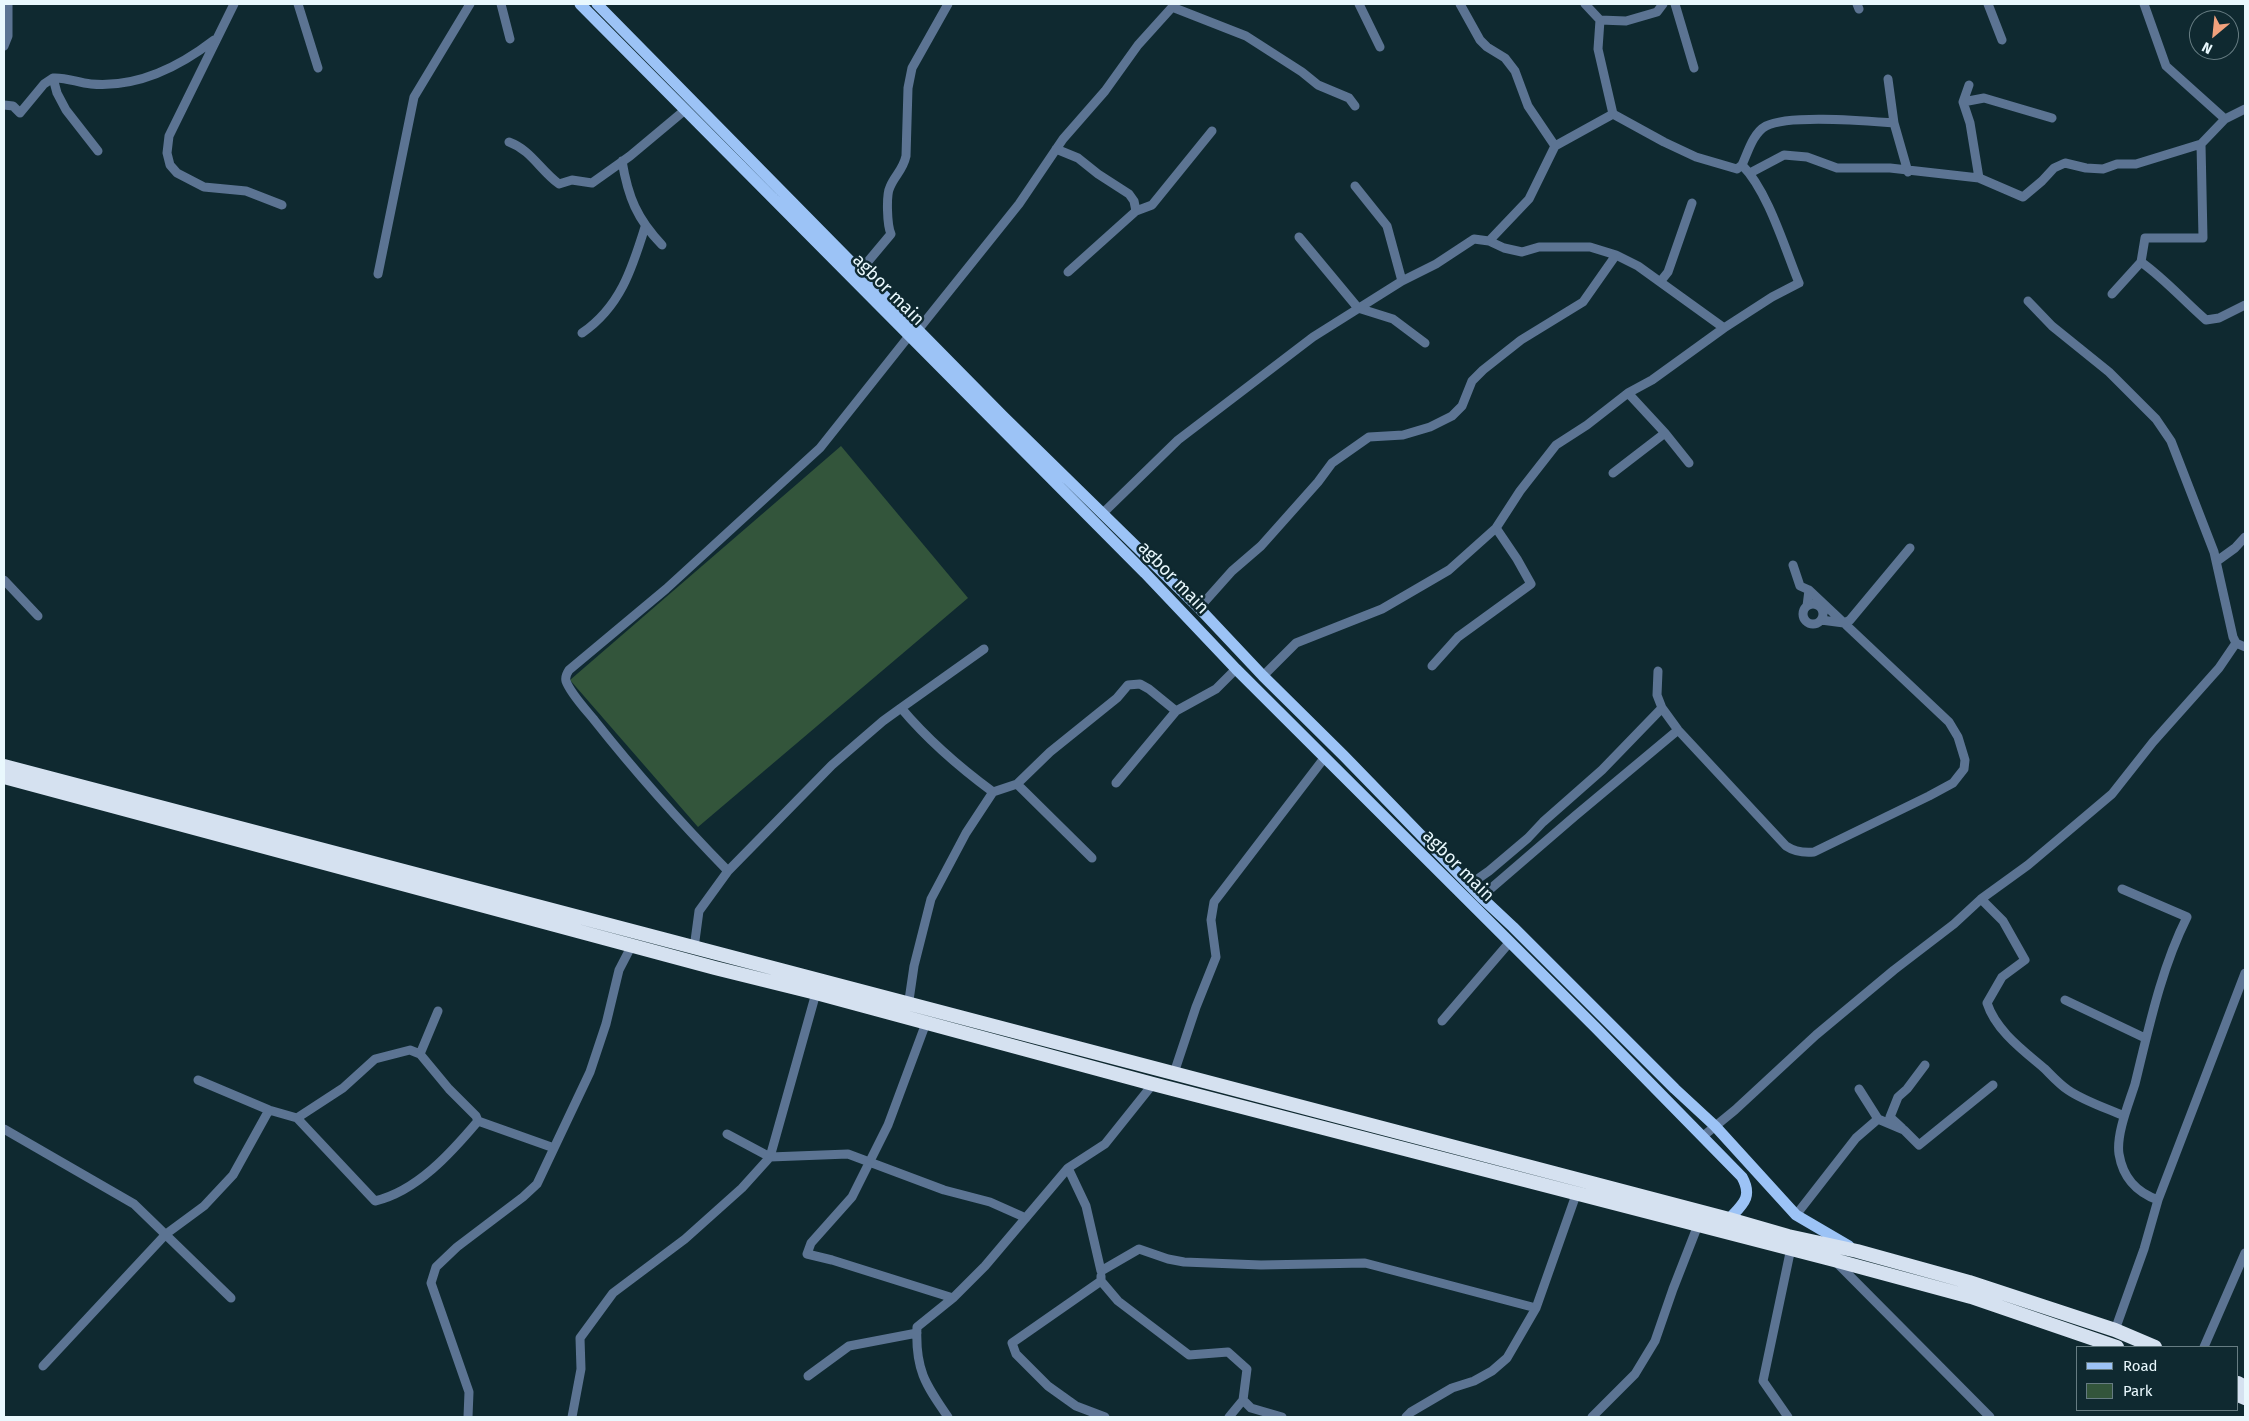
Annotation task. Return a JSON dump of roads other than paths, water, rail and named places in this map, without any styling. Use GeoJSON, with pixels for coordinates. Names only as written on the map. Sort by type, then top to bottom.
{"type":"FeatureCollection","features":[{"type":"Feature","properties":{"kind":"highway"},"geometry":{"type":"LineString","coordinates":[[4,766],[1729,1218],[1788,1236],[1857,1251],[1969,1282],[2115,1330],[2154,1346]]}},
{"type":"Feature","properties":{"kind":"highway"},"geometry":{"type":"LineString","coordinates":[[4,777],[1153,1084],[1791,1248],[1970,1297],[2114,1346]]}},
{"type":"Feature","properties":{"kind":"main road","name":"agbor main"},"geometry":{"type":"LineString","coordinates":[[580,4],[685,110],[913,333],[1103,513],[1199,608],[1262,676],[1344,756],[1469,885],[1675,1089],[1715,1126],[1796,1215],[1857,1251]]}},
{"type":"Feature","properties":{"kind":"main road","name":"agbor main"},"geometry":{"type":"LineString","coordinates":[[598,4],[860,271],[913,333],[1236,668],[1596,1028],[1742,1177],[1747,1190],[1746,1199],[1729,1218]]}},
{"type":"Feature","properties":{"kind":"main road"},"geometry":{"type":"LineString","coordinates":[[600,24],[609,16]]}},
{"type":"Feature","properties":{"kind":"street"},"geometry":{"type":"LineString","coordinates":[[4,46],[8,36],[8,4]]}},
{"type":"Feature","properties":{"kind":"street"},"geometry":{"type":"LineString","coordinates":[[234,4],[169,136],[167,153],[170,165],[177,173],[204,187],[246,191],[282,205]]}},
{"type":"Feature","properties":{"kind":"street"},"geometry":{"type":"LineString","coordinates":[[298,4],[318,68]]}},
{"type":"Feature","properties":{"kind":"street"},"geometry":{"type":"LineString","coordinates":[[378,274],[414,98],[470,4]]}},
{"type":"Feature","properties":{"kind":"street"},"geometry":{"type":"LineString","coordinates":[[501,4],[510,39]]}},
{"type":"Feature","properties":{"kind":"street"},"geometry":{"type":"LineString","coordinates":[[860,271],[891,234],[887,226],[888,194],[890,186],[904,166],[906,156],[908,88],[912,68],[948,4]]}},
{"type":"Feature","properties":{"kind":"street"},"geometry":{"type":"LineString","coordinates":[[1359,4],[1380,47]]}},
{"type":"Feature","properties":{"kind":"street"},"geometry":{"type":"LineString","coordinates":[[1460,4],[1480,40],[1486,47],[1505,58],[1515,70],[1528,106],[1555,146]]}},
{"type":"Feature","properties":{"kind":"street"},"geometry":{"type":"LineString","coordinates":[[1585,4],[1600,20],[1626,21],[1657,12],[1663,4]]}},
{"type":"Feature","properties":{"kind":"street"},"geometry":{"type":"LineString","coordinates":[[1675,4],[1694,68]]}},
{"type":"Feature","properties":{"kind":"street"},"geometry":{"type":"LineString","coordinates":[[1988,4],[2002,40]]}},
{"type":"Feature","properties":{"kind":"street"},"geometry":{"type":"LineString","coordinates":[[2144,4],[2166,66],[2225,119]]}},
{"type":"Feature","properties":{"kind":"street"},"geometry":{"type":"LineString","coordinates":[[728,871],[672,814],[622,756],[566,681],[566,675],[569,670],[666,589],[820,448],[1019,204],[1056,149],[1105,91],[1138,45],[1174,5],[1246,36],[1296,68],[1318,85],[1349,98],[1355,106]]}},
{"type":"Feature","properties":{"kind":"street"},"geometry":{"type":"LineString","coordinates":[[1600,20],[1598,49],[1613,114],[1696,157],[1738,169],[1742,165],[1753,139],[1766,126],[1788,122],[1820,120],[1894,123]]}},
{"type":"Feature","properties":{"kind":"street"},"geometry":{"type":"LineString","coordinates":[[4,105],[12,106],[20,113],[44,84],[53,78],[60,77],[90,84],[132,82],[177,66],[216,38]]}},
{"type":"Feature","properties":{"kind":"street"},"geometry":{"type":"LineString","coordinates":[[53,78],[57,93],[66,110],[98,151]]}},
{"type":"Feature","properties":{"kind":"street"},"geometry":{"type":"LineString","coordinates":[[1888,79],[1894,123],[1908,172]]}},
{"type":"Feature","properties":{"kind":"street"},"geometry":{"type":"LineString","coordinates":[[1969,85],[1963,102],[1970,123],[1979,178]]}},
{"type":"Feature","properties":{"kind":"street"},"geometry":{"type":"LineString","coordinates":[[1963,102],[1984,98],[2052,118]]}},
{"type":"Feature","properties":{"kind":"street"},"geometry":{"type":"LineString","coordinates":[[1750,173],[1784,155],[1807,157],[1837,168],[1890,168],[1908,172],[1979,178],[2023,197],[2054,168],[2064,163],[2086,168],[2103,169],[2117,164],[2136,164],[2201,144],[2225,119],[2245,109]]}},
{"type":"Feature","properties":{"kind":"street"},"geometry":{"type":"LineString","coordinates":[[509,142],[528,152],[558,184],[572,180],[592,183],[685,110]]}},
{"type":"Feature","properties":{"kind":"street"},"geometry":{"type":"LineString","coordinates":[[1489,241],[1529,199],[1555,146],[1613,114]]}},
{"type":"Feature","properties":{"kind":"street"},"geometry":{"type":"LineString","coordinates":[[1068,272],[1136,211],[1152,205],[1212,130]]}},
{"type":"Feature","properties":{"kind":"street"},"geometry":{"type":"LineString","coordinates":[[2112,294],[2141,262],[2145,238],[2203,238],[2201,144]]}},
{"type":"Feature","properties":{"kind":"street"},"geometry":{"type":"LineString","coordinates":[[1056,149],[1078,158],[1128,194],[1134,201],[1136,211]]}},
{"type":"Feature","properties":{"kind":"street"},"geometry":{"type":"LineString","coordinates":[[622,161],[626,185],[645,227],[662,245]]}},
{"type":"Feature","properties":{"kind":"street"},"geometry":{"type":"LineString","coordinates":[[1262,676],[1296,643],[1382,609],[1449,570],[1496,528],[1520,492],[1556,445],[1587,425],[1628,393],[1652,380],[1724,328],[1772,297],[1799,283],[1772,217],[1750,173],[1742,165]]}},
{"type":"Feature","properties":{"kind":"street"},"geometry":{"type":"LineString","coordinates":[[1355,186],[1387,226],[1402,281]]}},
{"type":"Feature","properties":{"kind":"street"},"geometry":{"type":"LineString","coordinates":[[1660,282],[1668,272],[1692,203]]}},
{"type":"Feature","properties":{"kind":"street"},"geometry":{"type":"LineString","coordinates":[[582,333],[607,312],[618,297],[631,270],[645,227]]}},
{"type":"Feature","properties":{"kind":"street"},"geometry":{"type":"LineString","coordinates":[[1299,237],[1358,308],[1393,320],[1425,344]]}},
{"type":"Feature","properties":{"kind":"street"},"geometry":{"type":"LineString","coordinates":[[1103,513],[1178,440],[1313,337],[1402,281],[1436,264],[1474,239],[1489,241],[1504,248],[1522,252],[1539,248],[1590,247],[1616,255],[1638,266],[1724,328]]}},
{"type":"Feature","properties":{"kind":"street"},"geometry":{"type":"LineString","coordinates":[[1199,608],[1232,571],[1261,546],[1318,482],[1332,463],[1369,438],[1402,435],[1430,427],[1452,416],[1462,406],[1472,382],[1483,370],[1521,340],[1583,302],[1616,255]]}},
{"type":"Feature","properties":{"kind":"street"},"geometry":{"type":"LineString","coordinates":[[2141,262],[2160,276],[2175,293],[2206,320],[2219,318],[2245,305]]}},
{"type":"Feature","properties":{"kind":"street"},"geometry":{"type":"LineString","coordinates":[[2028,301],[2052,326],[2109,372],[2156,419],[2171,441],[2217,561],[2233,637],[2236,643],[2245,648]]}},
{"type":"Feature","properties":{"kind":"street"},"geometry":{"type":"LineString","coordinates":[[1628,393],[1665,433],[1689,463]]}},
{"type":"Feature","properties":{"kind":"street"},"geometry":{"type":"LineString","coordinates":[[1613,473],[1665,433]]}},
{"type":"Feature","properties":{"kind":"street"},"geometry":{"type":"LineString","coordinates":[[1432,666],[1458,637],[1531,584],[1496,528]]}},
{"type":"Feature","properties":{"kind":"street"},"geometry":{"type":"LineString","coordinates":[[2217,561],[2235,548],[2245,537]]}},
{"type":"Feature","properties":{"kind":"street"},"geometry":{"type":"LineString","coordinates":[[1809,590],[1807,606],[1803,612],[1806,621],[1812,624],[1821,620],[1844,623],[1850,620],[1910,548]]}},
{"type":"Feature","properties":{"kind":"street"},"geometry":{"type":"LineString","coordinates":[[1658,671],[1657,695],[1662,708],[1678,730],[1786,846],[1805,853],[1814,852],[1953,783],[1964,769],[1965,760],[1955,730],[1932,704],[1809,590],[1800,586],[1793,565]]}},
{"type":"Feature","properties":{"kind":"street"},"geometry":{"type":"LineString","coordinates":[[4,580],[38,616]]}},
{"type":"Feature","properties":{"kind":"street"},"geometry":{"type":"LineString","coordinates":[[1807,606],[1814,604],[1820,607],[1823,614],[1821,620]]}},
{"type":"Feature","properties":{"kind":"street"},"geometry":{"type":"LineString","coordinates":[[1702,1137],[1816,1035],[1894,970],[1954,924],[1981,899],[2028,865],[2112,794],[2153,742],[2219,668],[2236,643]]}},
{"type":"Feature","properties":{"kind":"street"},"geometry":{"type":"LineString","coordinates":[[694,948],[699,911],[728,871],[832,765],[883,721],[984,650]]}},
{"type":"Feature","properties":{"kind":"street"},"geometry":{"type":"LineString","coordinates":[[1116,783],[1176,711],[1216,689],[1236,668]]}},
{"type":"Feature","properties":{"kind":"street"},"geometry":{"type":"LineString","coordinates":[[906,1017],[914,966],[931,899],[966,833],[993,792],[1017,784],[1050,752],[1117,698],[1128,685],[1140,684],[1176,711]]}},
{"type":"Feature","properties":{"kind":"street"},"geometry":{"type":"LineString","coordinates":[[902,708],[921,732],[970,775],[993,792]]}},
{"type":"Feature","properties":{"kind":"street"},"geometry":{"type":"LineString","coordinates":[[1469,885],[1489,871],[1528,838],[1543,822],[1602,770],[1662,708]]}},
{"type":"Feature","properties":{"kind":"street"},"geometry":{"type":"LineString","coordinates":[[1481,897],[1574,816],[1678,730]]}},
{"type":"Feature","properties":{"kind":"street"},"geometry":{"type":"LineString","coordinates":[[1174,1073],[1196,1007],[1216,956],[1211,920],[1214,902],[1325,757]]}},
{"type":"Feature","properties":{"kind":"street"},"geometry":{"type":"LineString","coordinates":[[1017,784],[1092,858]]}},
{"type":"Feature","properties":{"kind":"street"},"geometry":{"type":"LineString","coordinates":[[2122,890],[2187,917],[2164,976],[2145,1038],[2134,1086],[2124,1116],[2118,1152],[2128,1180],[2136,1190],[2158,1200]]}},
{"type":"Feature","properties":{"kind":"street"},"geometry":{"type":"LineString","coordinates":[[1981,899],[2003,921],[2025,960],[2002,977],[1987,1003],[1990,1013],[2006,1033],[2034,1061],[2068,1090],[2124,1116]]}},
{"type":"Feature","properties":{"kind":"street"},"geometry":{"type":"LineString","coordinates":[[1442,1021],[1509,943]]}},
{"type":"Feature","properties":{"kind":"street"},"geometry":{"type":"LineString","coordinates":[[468,1417],[469,1392],[431,1283],[436,1267],[474,1232],[523,1197],[537,1184],[590,1072],[606,1024],[619,970],[632,946]]}},
{"type":"Feature","properties":{"kind":"street"},"geometry":{"type":"LineString","coordinates":[[2115,1330],[2144,1249],[2158,1200],[2245,973]]}},
{"type":"Feature","properties":{"kind":"street"},"geometry":{"type":"LineString","coordinates":[[572,1417],[581,1369],[580,1338],[613,1293],[685,1240],[742,1188],[770,1157],[816,993]]}},
{"type":"Feature","properties":{"kind":"street"},"geometry":{"type":"LineString","coordinates":[[2065,1000],[2145,1038]]}},
{"type":"Feature","properties":{"kind":"street"},"geometry":{"type":"LineString","coordinates":[[420,1054],[438,1011]]}},
{"type":"Feature","properties":{"kind":"street"},"geometry":{"type":"LineString","coordinates":[[926,1022],[888,1125],[852,1197],[811,1243],[807,1254],[832,1260],[952,1298]]}},
{"type":"Feature","properties":{"kind":"street"},"geometry":{"type":"LineString","coordinates":[[297,1118],[343,1088],[374,1059],[410,1050],[420,1054],[449,1089],[476,1116],[478,1122]]}},
{"type":"Feature","properties":{"kind":"street"},"geometry":{"type":"LineString","coordinates":[[1925,1065],[1907,1089],[1898,1097],[1890,1117],[1919,1145],[1993,1085]]}},
{"type":"Feature","properties":{"kind":"street"},"geometry":{"type":"LineString","coordinates":[[198,1080],[269,1110],[297,1118],[375,1201],[388,1198],[414,1184],[478,1122]]}},
{"type":"Feature","properties":{"kind":"street"},"geometry":{"type":"LineString","coordinates":[[948,1417],[928,1388],[919,1368],[917,1327],[952,1298],[984,1266],[1068,1168],[1105,1144],[1153,1084]]}},
{"type":"Feature","properties":{"kind":"street"},"geometry":{"type":"LineString","coordinates":[[1859,1089],[1878,1119],[1904,1130]]}},
{"type":"Feature","properties":{"kind":"street"},"geometry":{"type":"LineString","coordinates":[[43,1366],[166,1234],[204,1206],[233,1175],[269,1110]]}},
{"type":"Feature","properties":{"kind":"street"},"geometry":{"type":"LineString","coordinates":[[1796,1215],[1856,1138],[1878,1119]]}},
{"type":"Feature","properties":{"kind":"street"},"geometry":{"type":"LineString","coordinates":[[478,1122],[554,1148]]}},
{"type":"Feature","properties":{"kind":"street"},"geometry":{"type":"LineString","coordinates":[[4,1129],[134,1204],[232,1298]]}},
{"type":"Feature","properties":{"kind":"street"},"geometry":{"type":"LineString","coordinates":[[727,1134],[770,1157],[848,1154],[944,1190],[990,1202],[1026,1218]]}},
{"type":"Feature","properties":{"kind":"street"},"geometry":{"type":"LineString","coordinates":[[1068,1168],[1086,1206],[1101,1276],[1118,1301],[1189,1356],[1228,1352],[1247,1369],[1243,1400],[1229,1417]]}},
{"type":"Feature","properties":{"kind":"street"},"geometry":{"type":"LineString","coordinates":[[1406,1417],[1411,1412],[1452,1388],[1492,1371],[1507,1358],[1536,1308],[1577,1192]]}},
{"type":"Feature","properties":{"kind":"street"},"geometry":{"type":"LineString","coordinates":[[1592,1417],[1635,1374],[1655,1341],[1672,1289],[1698,1225]]}},
{"type":"Feature","properties":{"kind":"street"},"geometry":{"type":"LineString","coordinates":[[1788,1417],[1763,1381],[1791,1248]]}},
{"type":"Feature","properties":{"kind":"street"},"geometry":{"type":"LineString","coordinates":[[1105,1417],[1076,1406],[1048,1386],[1016,1354],[1012,1343],[1139,1250],[1168,1260],[1184,1262],[1261,1265],[1366,1263],[1536,1308]]}},
{"type":"Feature","properties":{"kind":"street"},"geometry":{"type":"LineString","coordinates":[[2204,1346],[2245,1253]]}},
{"type":"Feature","properties":{"kind":"street"},"geometry":{"type":"LineString","coordinates":[[1834,1260],[1990,1417]]}},
{"type":"Feature","properties":{"kind":"street"},"geometry":{"type":"LineString","coordinates":[[808,1376],[849,1346],[917,1332]]}},
{"type":"Feature","properties":{"kind":"street"},"geometry":{"type":"LineString","coordinates":[[1243,1400],[1251,1408],[1282,1417]]}}]}
